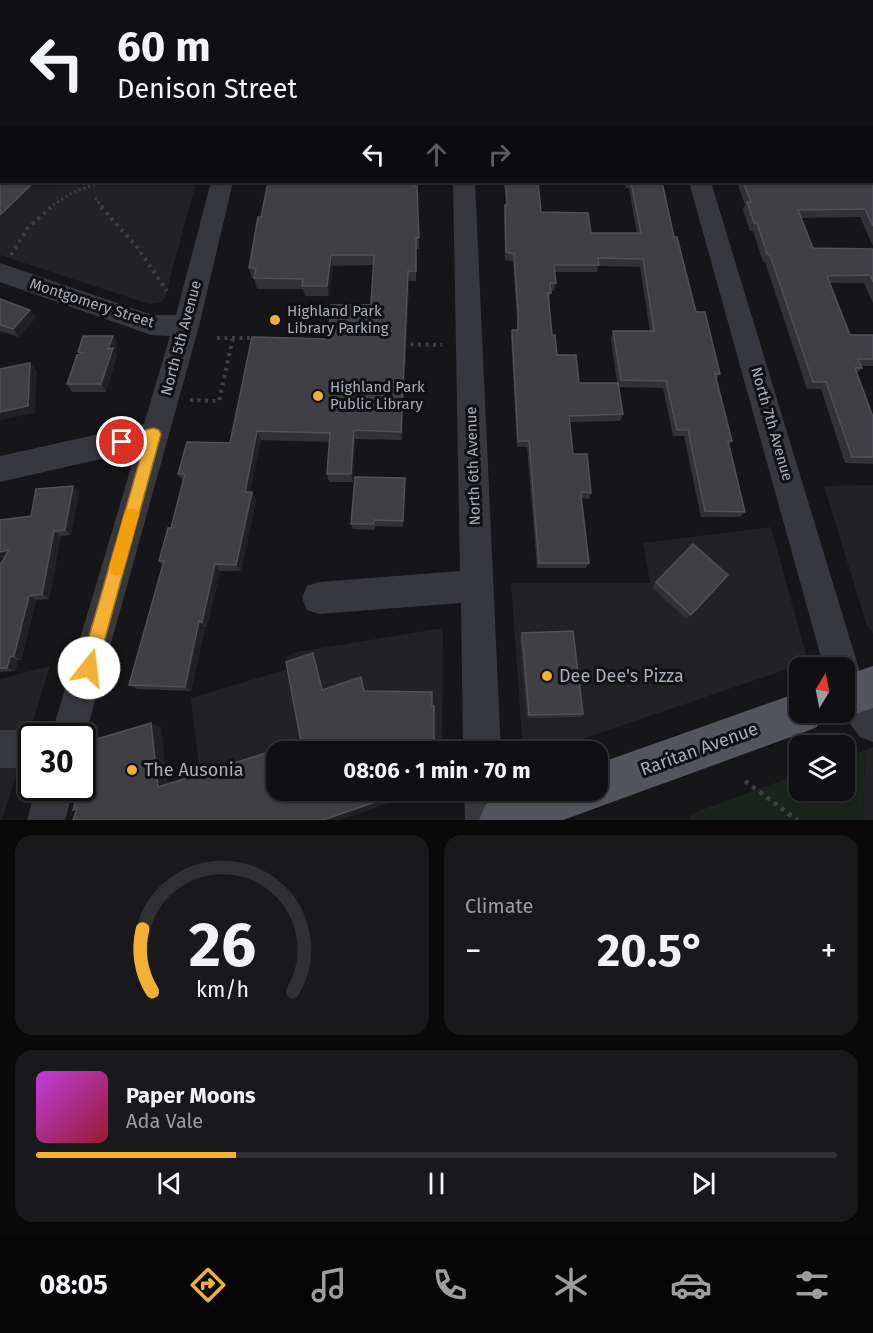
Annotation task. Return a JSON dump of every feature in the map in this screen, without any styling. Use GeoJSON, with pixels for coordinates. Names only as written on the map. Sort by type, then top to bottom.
{"type":"FeatureCollection","features":[{"type":"Feature","properties":{"kind":"main road","name":"Raritan Avenue"},"geometry":{"type":"LineString","coordinates":[[608,782],[789,717]]}},
{"type":"Feature","properties":{"kind":"main road"},"geometry":{"type":"LineString","coordinates":[[502,820],[555,801]]}},
{"type":"Feature","properties":{"kind":"street","name":"North 5th Avenue"},"geometry":{"type":"LineString","coordinates":[[73,723],[186,326],[209,183]]}},
{"type":"Feature","properties":{"kind":"street","name":"North 6th Avenue"},"geometry":{"type":"LineString","coordinates":[[464,183],[482,741]]}},
{"type":"Feature","properties":{"kind":"street","name":"North 7th Avenue"},"geometry":{"type":"LineString","coordinates":[[700,183],[845,657]]}},
{"type":"Feature","properties":{"kind":"street","name":"Montgomery Street"},"geometry":{"type":"LineString","coordinates":[[4,265],[151,325],[186,326]]}},
{"type":"Feature","properties":{"kind":"street"},"geometry":{"type":"LineString","coordinates":[[0,469],[154,434]]}},
{"type":"Feature","properties":{"kind":"street"},"geometry":{"type":"LineString","coordinates":[[319,598],[476,586]]}},
{"type":"Feature","properties":{"kind":"street"},"geometry":{"type":"LineString","coordinates":[[0,749],[18,749]]}},
{"type":"Feature","properties":{"kind":"street"},"geometry":{"type":"LineString","coordinates":[[46,820],[51,801]]}},
{"type":"Feature","properties":{"kind":"street"},"geometry":{"type":"LineString","coordinates":[[483,801],[484,820]]}},
{"type":"Feature","properties":{"kind":"path"},"geometry":{"type":"LineString","coordinates":[[4,265],[34,221],[58,200],[99,183]]}},
{"type":"Feature","properties":{"kind":"path"},"geometry":{"type":"LineString","coordinates":[[95,198],[113,222],[137,247],[167,291]]}},
{"type":"Feature","properties":{"kind":"path"},"geometry":{"type":"LineString","coordinates":[[217,338],[266,339]]}},
{"type":"Feature","properties":{"kind":"path"},"geometry":{"type":"LineString","coordinates":[[186,400],[219,400],[233,338]]}},
{"type":"Feature","properties":{"kind":"path"},"geometry":{"type":"LineString","coordinates":[[397,344],[442,345]]}},
{"type":"Feature","properties":{"kind":"path"},"geometry":{"type":"LineString","coordinates":[[745,781],[798,820]]}},
{"type":"Feature","properties":{"kind":"shaded area"},"geometry":{"type":"Polygon","coordinates":[[[0,183],[196,183],[162,302],[149,304],[0,255],[0,183]]]}},
{"type":"Feature","properties":{"kind":"shaded area"},"geometry":{"type":"Polygon","coordinates":[[[873,485],[873,633],[867,626],[824,486],[873,485]]]}},
{"type":"Feature","properties":{"kind":"shaded area"},"geometry":{"type":"Polygon","coordinates":[[[771,527],[807,657],[789,657],[789,668],[576,741],[522,741],[511,583],[650,583],[643,543],[771,527]]]}},
{"type":"Feature","properties":{"kind":"shaded area"},"geometry":{"type":"Polygon","coordinates":[[[443,628],[442,741],[266,741],[266,801],[394,801],[340,820],[205,820],[191,698],[288,669],[286,656],[297,652],[443,628]]]}},
{"type":"Feature","properties":{"kind":"shaded area"},"geometry":{"type":"Polygon","coordinates":[[[50,666],[32,723],[18,723],[18,769],[2,820],[0,820],[0,679],[50,666]]]}},
{"type":"Feature","properties":{"kind":"shaded area"},"geometry":{"type":"Polygon","coordinates":[[[873,747],[873,820],[863,820],[865,750],[873,747]]]}},
{"type":"Feature","properties":{"kind":"shaded area"},"geometry":{"type":"Polygon","coordinates":[[[865,750],[863,820],[688,820],[691,814],[789,778],[789,801],[855,801],[855,754],[865,750]]]}},
{"type":"Feature","properties":{"kind":"building"},"geometry":{"type":"Polygon","coordinates":[[[0,183],[33,183],[0,215],[0,183]]]}},
{"type":"Feature","properties":{"kind":"building"},"geometry":{"type":"Polygon","coordinates":[[[268,183],[413,183],[413,186],[417,186],[419,238],[416,238],[416,271],[408,271],[401,432],[354,430],[351,474],[327,474],[330,433],[257,431],[245,492],[252,492],[236,565],[215,564],[202,622],[199,621],[185,687],[129,685],[164,561],[159,561],[168,528],[171,528],[185,474],[178,474],[187,442],[230,443],[252,337],[328,339],[331,305],[371,305],[374,255],[331,255],[327,286],[302,286],[303,279],[254,278],[256,268],[249,268],[258,217],[261,217],[268,183]]]}},
{"type":"Feature","properties":{"kind":"building"},"geometry":{"type":"Polygon","coordinates":[[[506,183],[538,183],[541,212],[588,213],[591,233],[641,233],[631,183],[662,183],[674,237],[677,237],[696,312],[705,312],[720,374],[715,374],[732,441],[728,441],[745,512],[705,511],[688,430],[677,430],[666,381],[621,380],[613,331],[654,331],[643,259],[598,258],[599,265],[554,265],[556,283],[550,283],[551,293],[548,293],[552,335],[555,335],[557,355],[576,355],[579,383],[618,383],[623,414],[569,416],[573,454],[587,454],[591,493],[582,492],[581,496],[589,563],[539,563],[529,441],[518,441],[512,330],[518,330],[518,311],[514,254],[506,252],[505,205],[507,205],[506,183]]]}},
{"type":"Feature","properties":{"kind":"building"},"geometry":{"type":"Polygon","coordinates":[[[743,183],[873,183],[873,226],[865,209],[798,210],[813,248],[873,249],[873,282],[870,275],[827,276],[850,335],[873,335],[873,359],[858,359],[862,368],[855,368],[873,417],[873,457],[852,457],[826,382],[813,382],[770,255],[767,254],[757,223],[754,223],[747,202],[751,202],[743,183]]]}},
{"type":"Feature","properties":{"kind":"building"},"geometry":{"type":"Polygon","coordinates":[[[0,299],[30,310],[13,329],[0,325],[0,299]]]}},
{"type":"Feature","properties":{"kind":"building"},"geometry":{"type":"Polygon","coordinates":[[[83,336],[113,336],[108,349],[113,348],[101,384],[67,384],[77,355],[83,353],[78,352],[83,336]]]}},
{"type":"Feature","properties":{"kind":"building"},"geometry":{"type":"Polygon","coordinates":[[[30,363],[28,406],[0,412],[0,369],[30,363]]]}},
{"type":"Feature","properties":{"kind":"building"},"geometry":{"type":"Polygon","coordinates":[[[355,477],[405,478],[403,521],[374,520],[374,524],[351,524],[355,477]]]}},
{"type":"Feature","properties":{"kind":"building"},"geometry":{"type":"Polygon","coordinates":[[[73,486],[65,530],[54,531],[42,594],[29,596],[14,656],[10,657],[7,668],[0,668],[0,565],[9,550],[0,552],[0,520],[31,516],[36,489],[73,486]]]}},
{"type":"Feature","properties":{"kind":"building"},"geometry":{"type":"Polygon","coordinates":[[[693,544],[728,575],[691,615],[656,582],[693,544]]]}},
{"type":"Feature","properties":{"kind":"building"},"geometry":{"type":"Polygon","coordinates":[[[573,631],[583,714],[529,715],[522,633],[573,631]]]}},
{"type":"Feature","properties":{"kind":"building"},"geometry":{"type":"Polygon","coordinates":[[[313,653],[322,690],[361,677],[364,691],[432,692],[434,741],[301,741],[286,662],[313,653]]]}},
{"type":"Feature","properties":{"kind":"building"},"geometry":{"type":"Polygon","coordinates":[[[151,723],[158,787],[266,753],[266,801],[378,801],[323,820],[73,820],[77,808],[73,810],[75,801],[96,801],[96,739],[151,723]]]}},
{"type":"Feature","properties":{"kind":"slow traffic"},"geometry":{"type":"LineString","coordinates":[[117,568],[131,515]]}},
{"type":"Feature","properties":{"kind":"place","name":"Highland Park Library Parking"},"geometry":{"type":"Point","coordinates":[275,320]}},
{"type":"Feature","properties":{"kind":"place","name":"Highland Park Public Library"},"geometry":{"type":"Point","coordinates":[318,396]}},
{"type":"Feature","properties":{"kind":"place","name":"Dee Dee's Pizza"},"geometry":{"type":"Point","coordinates":[547,676]}},
{"type":"Feature","properties":{"kind":"place","name":"The Ausonia"},"geometry":{"type":"Point","coordinates":[132,770]}},
{"type":"Feature","properties":{"kind":"route"},"geometry":{"type":"LineString","coordinates":[[89,668],[154,434],[122,442]]}}]}
